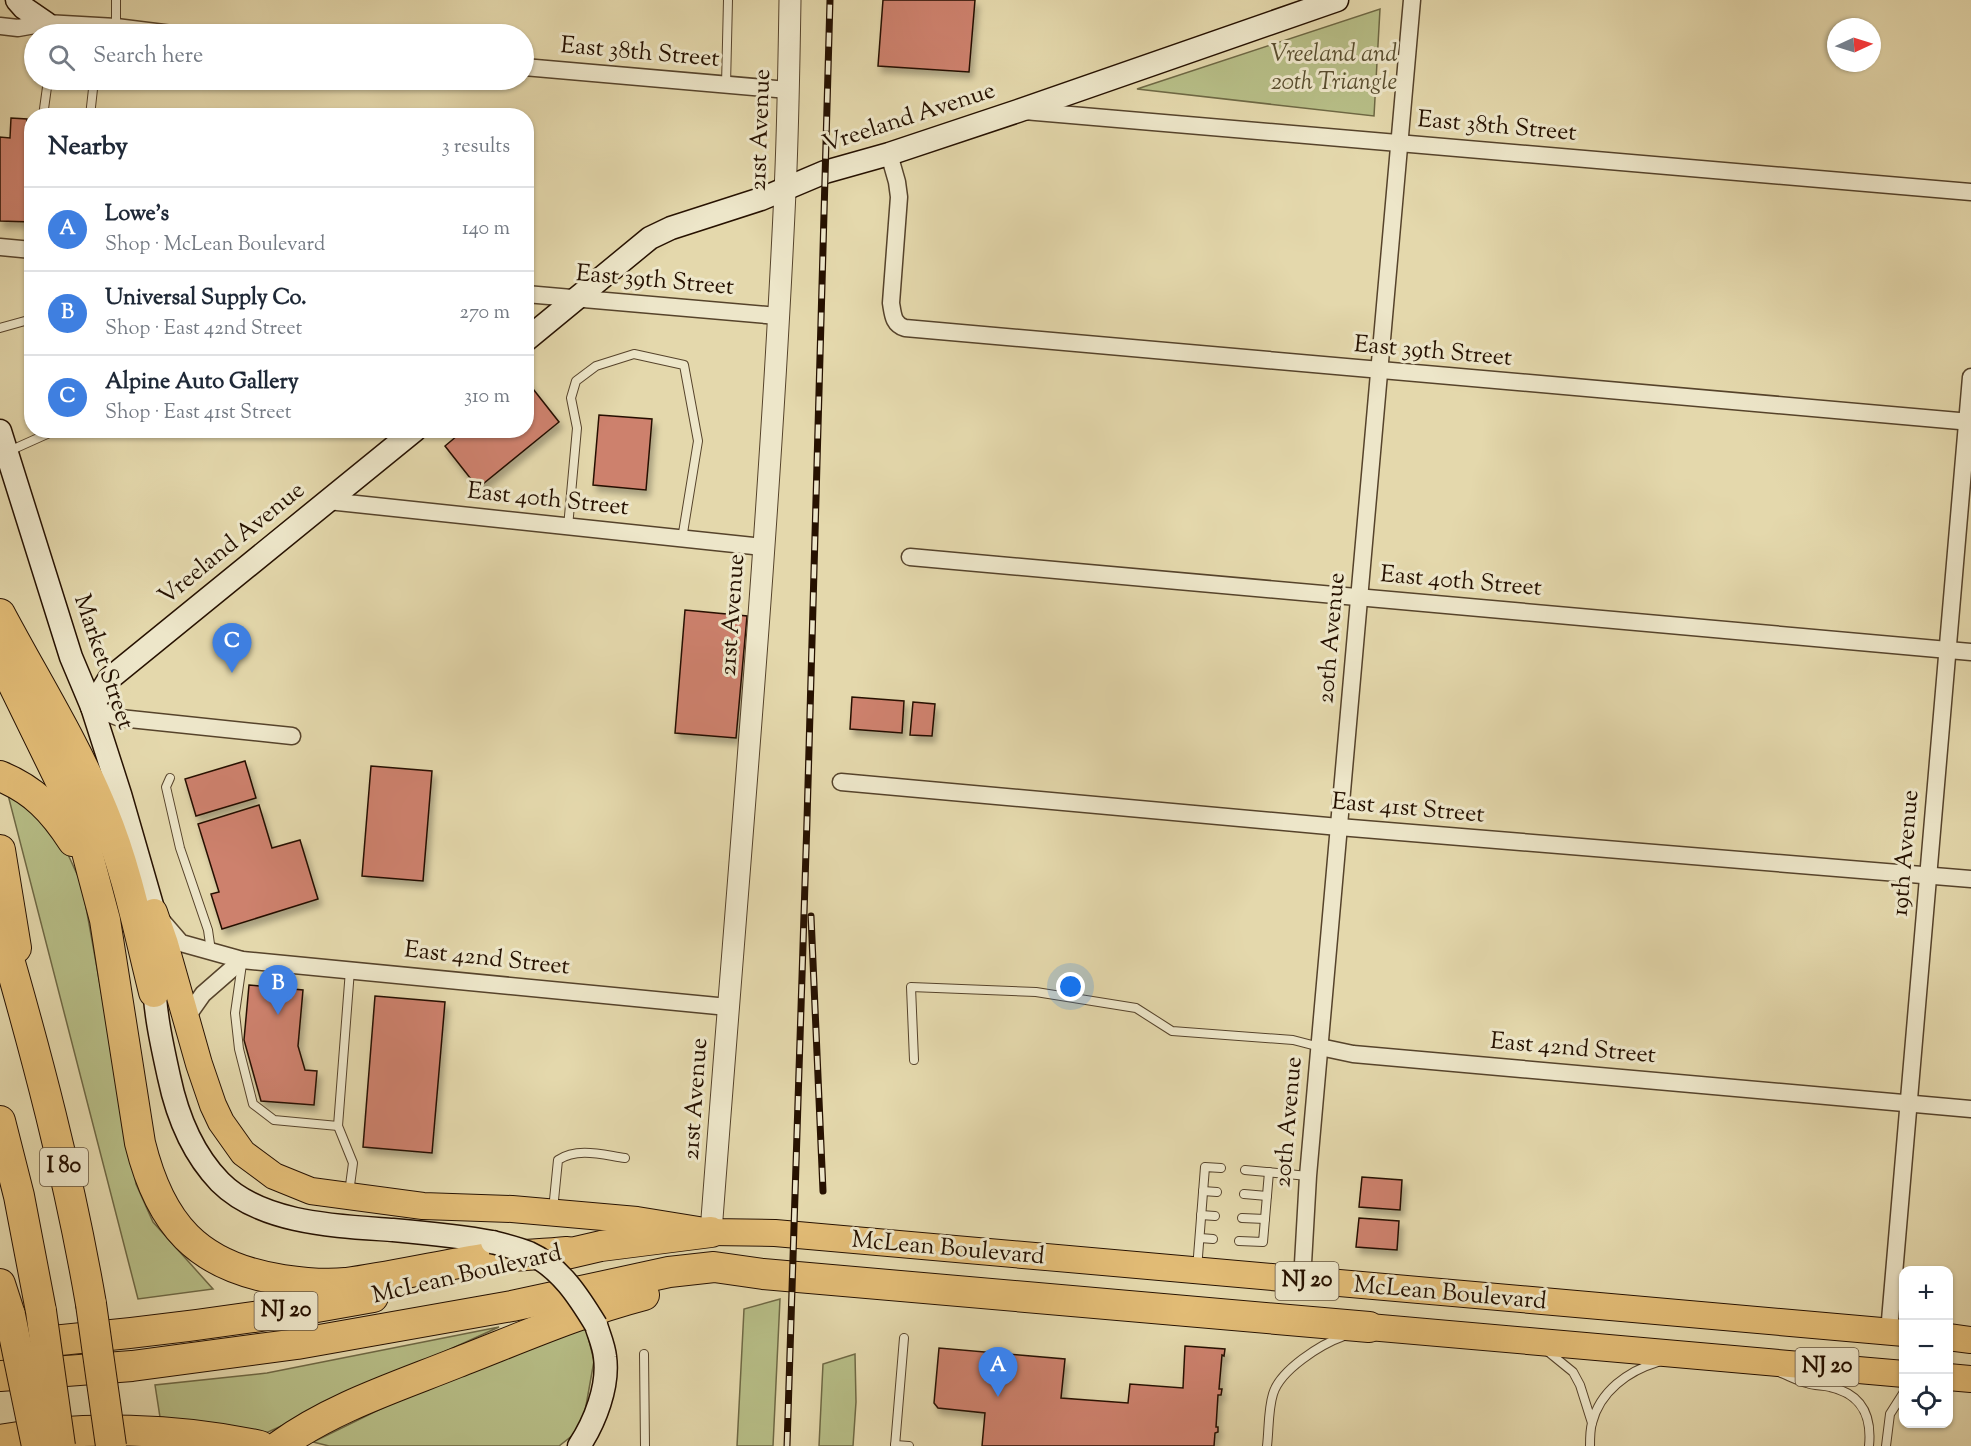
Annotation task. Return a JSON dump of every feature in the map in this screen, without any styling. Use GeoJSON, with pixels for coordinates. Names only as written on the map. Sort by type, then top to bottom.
{"type":"FeatureCollection","features":[{"type":"Feature","properties":{"kind":"highway"},"geometry":{"type":"LineString","coordinates":[[0,614],[70,742],[103,813],[119,855],[154,992]]}},
{"type":"Feature","properties":{"kind":"highway"},"geometry":{"type":"LineString","coordinates":[[0,657],[64,788],[83,837],[105,920],[140,1143],[148,1175],[164,1208],[184,1236],[212,1257],[236,1269],[264,1277],[302,1283],[344,1283],[481,1260],[567,1252]]}},
{"type":"Feature","properties":{"kind":"highway"},"geometry":{"type":"LineString","coordinates":[[0,776],[16,782],[41,799],[78,847],[96,886]]}},
{"type":"Feature","properties":{"kind":"highway"},"geometry":{"type":"LineString","coordinates":[[0,850],[30,1031]]}},
{"type":"Feature","properties":{"kind":"highway","name":"I 80"},"geometry":{"type":"LineString","coordinates":[[0,928],[30,1031],[71,1196],[91,1304],[111,1446]]}},
{"type":"Feature","properties":{"kind":"highway","name":"I 80"},"geometry":{"type":"LineString","coordinates":[[0,1121],[19,1196],[41,1311],[70,1439]]}},
{"type":"Feature","properties":{"kind":"highway","name":"McLean Boulevard"},"geometry":{"type":"LineString","coordinates":[[0,1345],[112,1336],[318,1307],[502,1271],[567,1252],[653,1238],[711,1232]]}},
{"type":"Feature","properties":{"kind":"highway","name":"McLean Boulevard"},"geometry":{"type":"LineString","coordinates":[[0,1376],[132,1366],[228,1354],[364,1333],[501,1308],[669,1272],[714,1267],[763,1274],[1369,1327]]}},
{"type":"Feature","properties":{"kind":"highway"},"geometry":{"type":"LineString","coordinates":[[289,1439],[386,1391],[575,1316],[696,1281],[763,1274]]}},
{"type":"Feature","properties":{"kind":"highway"},"geometry":{"type":"LineString","coordinates":[[0,1284],[38,1446]]}},
{"type":"Feature","properties":{"kind":"highway"},"geometry":{"type":"LineString","coordinates":[[0,1395],[132,1366]]}},
{"type":"Feature","properties":{"kind":"highway"},"geometry":{"type":"LineString","coordinates":[[0,1440],[175,1433],[260,1446]]}},
{"type":"Feature","properties":{"kind":"highway"},"geometry":{"type":"LineString","coordinates":[[70,1439],[124,1446]]}},
{"type":"Feature","properties":{"kind":"main road"},"geometry":{"type":"LineString","coordinates":[[17,0],[24,8],[48,24]]}},
{"type":"Feature","properties":{"kind":"main road","name":"Vreeland Avenue"},"geometry":{"type":"LineString","coordinates":[[534,334],[650,238],[671,228],[761,199],[825,172],[889,154],[1018,111],[1336,0]]}},
{"type":"Feature","properties":{"kind":"main road","name":"Vreeland Avenue"},"geometry":{"type":"LineString","coordinates":[[92,707],[109,679],[405,438]]}},
{"type":"Feature","properties":{"kind":"main road","name":"Market Street"},"geometry":{"type":"LineString","coordinates":[[3,441],[71,657],[92,707],[120,794],[154,912],[154,992],[173,1095],[183,1126],[201,1157],[221,1182],[251,1203],[285,1216],[323,1224],[458,1236],[492,1242],[530,1254],[557,1272],[579,1296],[596,1325],[605,1358],[602,1397],[591,1429],[579,1446]]}},
{"type":"Feature","properties":{"kind":"main road"},"geometry":{"type":"LineString","coordinates":[[154,912],[213,1105],[221,1122],[243,1153],[259,1167],[291,1185],[311,1191],[423,1206],[637,1220],[711,1232]]}},
{"type":"Feature","properties":{"kind":"main road","name":"McLean Boulevard"},"geometry":{"type":"LineString","coordinates":[[711,1232],[775,1233],[1896,1333]]}},
{"type":"Feature","properties":{"kind":"main road","name":"McLean Boulevard"},"geometry":{"type":"LineString","coordinates":[[1369,1327],[1899,1374]]}},
{"type":"Feature","properties":{"kind":"main road"},"geometry":{"type":"LineString","coordinates":[[1953,1338],[1971,1340]]}},
{"type":"Feature","properties":{"kind":"main road"},"geometry":{"type":"LineString","coordinates":[[1953,1377],[1971,1379]]}},
{"type":"Feature","properties":{"kind":"street","name":"21st Avenue"},"geometry":{"type":"LineString","coordinates":[[711,1232],[753,702],[778,316],[785,189],[790,0]]}},
{"type":"Feature","properties":{"kind":"street","name":"20th Avenue"},"geometry":{"type":"LineString","coordinates":[[1302,1281],[1308,1176],[1412,0]]}},
{"type":"Feature","properties":{"kind":"street"},"geometry":{"type":"LineString","coordinates":[[0,26],[24,28]]}},
{"type":"Feature","properties":{"kind":"street","name":"East 38th Street"},"geometry":{"type":"LineString","coordinates":[[534,68],[788,90]]}},
{"type":"Feature","properties":{"kind":"street","name":"East 38th Street"},"geometry":{"type":"LineString","coordinates":[[1018,111],[1971,192]]}},
{"type":"Feature","properties":{"kind":"street","name":"East 39th Street"},"geometry":{"type":"LineString","coordinates":[[889,154],[899,197],[891,303],[894,320],[898,326],[918,330],[1969,422]]}},
{"type":"Feature","properties":{"kind":"street"},"geometry":{"type":"LineString","coordinates":[[0,247],[24,249]]}},
{"type":"Feature","properties":{"kind":"street","name":"East 39th Street"},"geometry":{"type":"LineString","coordinates":[[534,295],[778,316]]}},
{"type":"Feature","properties":{"kind":"street","name":"19th Avenue"},"geometry":{"type":"LineString","coordinates":[[1896,1333],[1908,1103],[1969,422],[1971,377]]}},
{"type":"Feature","properties":{"kind":"street","name":"East 40th Street"},"geometry":{"type":"LineString","coordinates":[[328,501],[763,547]]}},
{"type":"Feature","properties":{"kind":"street","name":"East 40th Street"},"geometry":{"type":"LineString","coordinates":[[910,557],[1971,652]]}},
{"type":"Feature","properties":{"kind":"street"},"geometry":{"type":"LineString","coordinates":[[92,707],[120,718],[292,736]]}},
{"type":"Feature","properties":{"kind":"street","name":"East 41st Street"},"geometry":{"type":"LineString","coordinates":[[841,782],[1339,827],[1971,879]]}},
{"type":"Feature","properties":{"kind":"street","name":"East 42nd Street"},"geometry":{"type":"LineString","coordinates":[[154,912],[182,943],[242,960],[728,1007]]}},
{"type":"Feature","properties":{"kind":"street"},"geometry":{"type":"LineString","coordinates":[[186,1018],[203,994],[242,960]]}},
{"type":"Feature","properties":{"kind":"street","name":"East 42nd Street"},"geometry":{"type":"LineString","coordinates":[[1320,1047],[1353,1054],[1971,1108]]}},
{"type":"Feature","properties":{"kind":"lane"},"geometry":{"type":"LineString","coordinates":[[116,0],[116,24]]}},
{"type":"Feature","properties":{"kind":"lane"},"geometry":{"type":"LineString","coordinates":[[726,85],[728,0]]}},
{"type":"Feature","properties":{"kind":"lane"},"geometry":{"type":"LineString","coordinates":[[44,108],[47,90]]}},
{"type":"Feature","properties":{"kind":"lane"},"geometry":{"type":"LineString","coordinates":[[91,108],[93,90]]}},
{"type":"Feature","properties":{"kind":"lane"},"geometry":{"type":"LineString","coordinates":[[0,328],[24,321]]}},
{"type":"Feature","properties":{"kind":"lane"},"geometry":{"type":"LineString","coordinates":[[568,527],[577,428],[571,398],[576,381],[596,366],[634,354],[684,365],[698,441],[682,539]]}},
{"type":"Feature","properties":{"kind":"lane"},"geometry":{"type":"LineString","coordinates":[[3,441],[24,437]]}},
{"type":"Feature","properties":{"kind":"lane"},"geometry":{"type":"LineString","coordinates":[[170,778],[166,787],[180,848],[208,930],[211,952]]}},
{"type":"Feature","properties":{"kind":"lane"},"geometry":{"type":"LineString","coordinates":[[242,960],[235,1013],[239,1049],[253,1104],[274,1120],[338,1126]]}},
{"type":"Feature","properties":{"kind":"lane"},"geometry":{"type":"LineString","coordinates":[[349,1196],[353,1163],[338,1126],[350,970]]}},
{"type":"Feature","properties":{"kind":"lane","name":"East 42nd Street"},"geometry":{"type":"LineString","coordinates":[[914,1060],[911,987],[1036,992],[1136,1008],[1172,1031],[1293,1040],[1320,1047]]}},
{"type":"Feature","properties":{"kind":"lane"},"geometry":{"type":"LineString","coordinates":[[552,1213],[558,1160],[576,1152],[625,1158]]}},
{"type":"Feature","properties":{"kind":"lane"},"geometry":{"type":"LineString","coordinates":[[1197,1272],[1205,1167],[1221,1168]]}},
{"type":"Feature","properties":{"kind":"lane"},"geometry":{"type":"LineString","coordinates":[[1245,1170],[1308,1176]]}},
{"type":"Feature","properties":{"kind":"lane"},"geometry":{"type":"LineString","coordinates":[[1239,1240],[1263,1242],[1269,1172]]}},
{"type":"Feature","properties":{"kind":"lane"},"geometry":{"type":"LineString","coordinates":[[1203,1191],[1217,1192]]}},
{"type":"Feature","properties":{"kind":"lane"},"geometry":{"type":"LineString","coordinates":[[1244,1194],[1267,1196]]}},
{"type":"Feature","properties":{"kind":"lane"},"geometry":{"type":"LineString","coordinates":[[1201,1215],[1215,1216]]}},
{"type":"Feature","properties":{"kind":"lane"},"geometry":{"type":"LineString","coordinates":[[1242,1218],[1265,1219]]}},
{"type":"Feature","properties":{"kind":"lane"},"geometry":{"type":"LineString","coordinates":[[1200,1238],[1213,1239]]}},
{"type":"Feature","properties":{"kind":"lane"},"geometry":{"type":"LineString","coordinates":[[1268,1446],[1273,1394],[1285,1374],[1331,1340],[1369,1327]]}},
{"type":"Feature","properties":{"kind":"lane"},"geometry":{"type":"LineString","coordinates":[[904,1338],[895,1446],[909,1446]]}},
{"type":"Feature","properties":{"kind":"lane"},"geometry":{"type":"LineString","coordinates":[[1536,1342],[1573,1372],[1581,1385],[1592,1423]]}},
{"type":"Feature","properties":{"kind":"lane"},"geometry":{"type":"LineString","coordinates":[[644,1354],[645,1446]]}},
{"type":"Feature","properties":{"kind":"lane"},"geometry":{"type":"LineString","coordinates":[[1590,1446],[1592,1423],[1602,1399],[1629,1373],[1681,1355]]}},
{"type":"Feature","properties":{"kind":"lane"},"geometry":{"type":"LineString","coordinates":[[1750,1361],[1808,1384],[1832,1388],[1848,1394],[1863,1407],[1871,1428],[1869,1446]]}},
{"type":"Feature","properties":{"kind":"lane"},"geometry":{"type":"LineString","coordinates":[[1886,1446],[1890,1414],[1899,1400]]}},
{"type":"Feature","properties":{"kind":"green space","name":"Vreeland and 20th Triangle"},"geometry":{"type":"Polygon","coordinates":[[[1380,9],[1374,116],[1137,89],[1380,9]]]}},
{"type":"Feature","properties":{"kind":"green space"},"geometry":{"type":"Polygon","coordinates":[[[8,795],[54,824],[82,885],[136,1184],[153,1222],[213,1289],[138,1299],[8,795]]]}},
{"type":"Feature","properties":{"kind":"green space"},"geometry":{"type":"Polygon","coordinates":[[[780,1299],[773,1446],[737,1446],[744,1309],[780,1299]]]}},
{"type":"Feature","properties":{"kind":"green space"},"geometry":{"type":"Polygon","coordinates":[[[584,1320],[594,1361],[582,1428],[559,1446],[329,1446],[313,1442],[460,1370],[584,1320]]]}},
{"type":"Feature","properties":{"kind":"green space"},"geometry":{"type":"Polygon","coordinates":[[[499,1327],[266,1433],[160,1417],[155,1385],[267,1373],[499,1327]]]}},
{"type":"Feature","properties":{"kind":"green space"},"geometry":{"type":"Polygon","coordinates":[[[855,1354],[856,1402],[853,1446],[819,1446],[823,1364],[855,1354]]]}},
{"type":"Feature","properties":{"kind":"building"},"geometry":{"type":"Polygon","coordinates":[[[883,0],[975,0],[969,72],[878,66],[883,0]]]}},
{"type":"Feature","properties":{"kind":"building"},"geometry":{"type":"Polygon","coordinates":[[[11,118],[24,119],[24,222],[0,221],[0,137],[10,138],[11,118]]]}},
{"type":"Feature","properties":{"kind":"building"},"geometry":{"type":"Polygon","coordinates":[[[534,390],[559,422],[478,488],[445,446],[454,438],[534,438],[534,390]]]}},
{"type":"Feature","properties":{"kind":"building"},"geometry":{"type":"Polygon","coordinates":[[[599,415],[652,419],[646,490],[593,485],[599,415]]]}},
{"type":"Feature","properties":{"kind":"building"},"geometry":{"type":"Polygon","coordinates":[[[685,610],[747,616],[736,738],[675,733],[685,610]]]}},
{"type":"Feature","properties":{"kind":"building"},"geometry":{"type":"Polygon","coordinates":[[[852,697],[904,701],[902,733],[850,729],[852,697]]]}},
{"type":"Feature","properties":{"kind":"building"},"geometry":{"type":"Polygon","coordinates":[[[913,702],[935,704],[932,736],[910,735],[913,702]]]}},
{"type":"Feature","properties":{"kind":"building"},"geometry":{"type":"Polygon","coordinates":[[[245,761],[256,798],[196,816],[185,779],[245,761]]]}},
{"type":"Feature","properties":{"kind":"building"},"geometry":{"type":"Polygon","coordinates":[[[371,766],[432,771],[423,881],[362,876],[371,766]]]}},
{"type":"Feature","properties":{"kind":"building"},"geometry":{"type":"Polygon","coordinates":[[[259,805],[272,848],[300,840],[318,899],[222,929],[211,894],[219,892],[198,824],[259,805]]]}},
{"type":"Feature","properties":{"kind":"building"},"geometry":{"type":"Polygon","coordinates":[[[249,985],[303,990],[298,1046],[305,1070],[317,1071],[314,1105],[261,1101],[244,1040],[249,985]]]}},
{"type":"Feature","properties":{"kind":"building"},"geometry":{"type":"Polygon","coordinates":[[[375,996],[445,1002],[432,1153],[363,1147],[375,996]]]}},
{"type":"Feature","properties":{"kind":"building"},"geometry":{"type":"Polygon","coordinates":[[[1362,1177],[1402,1180],[1400,1210],[1359,1207],[1362,1177]]]}},
{"type":"Feature","properties":{"kind":"building"},"geometry":{"type":"Polygon","coordinates":[[[1359,1218],[1399,1221],[1397,1250],[1356,1247],[1359,1218]]]}},
{"type":"Feature","properties":{"kind":"building"},"geometry":{"type":"Polygon","coordinates":[[[1185,1346],[1225,1349],[1224,1356],[1222,1355],[1219,1389],[1222,1389],[1221,1395],[1218,1395],[1216,1427],[1218,1427],[1218,1432],[1215,1433],[1214,1446],[982,1446],[985,1413],[938,1408],[934,1403],[939,1348],[1065,1359],[1061,1398],[1128,1403],[1130,1384],[1183,1388],[1185,1346]]]}},
{"type":"Feature","properties":{"kind":"railway"},"geometry":{"type":"LineString","coordinates":[[787,1446],[830,0]]}},
{"type":"Feature","properties":{"kind":"railway"},"geometry":{"type":"LineString","coordinates":[[811,916],[823,1191]]}},
{"type":"Feature","properties":{"kind":"place","name":"Alpine Auto Gallery"},"geometry":{"type":"Point","coordinates":[232,673]}},
{"type":"Feature","properties":{"kind":"place","name":"Universal Supply Co."},"geometry":{"type":"Point","coordinates":[278,1015]}},
{"type":"Feature","properties":{"kind":"place","name":"Lowe's"},"geometry":{"type":"Point","coordinates":[998,1397]}}]}
